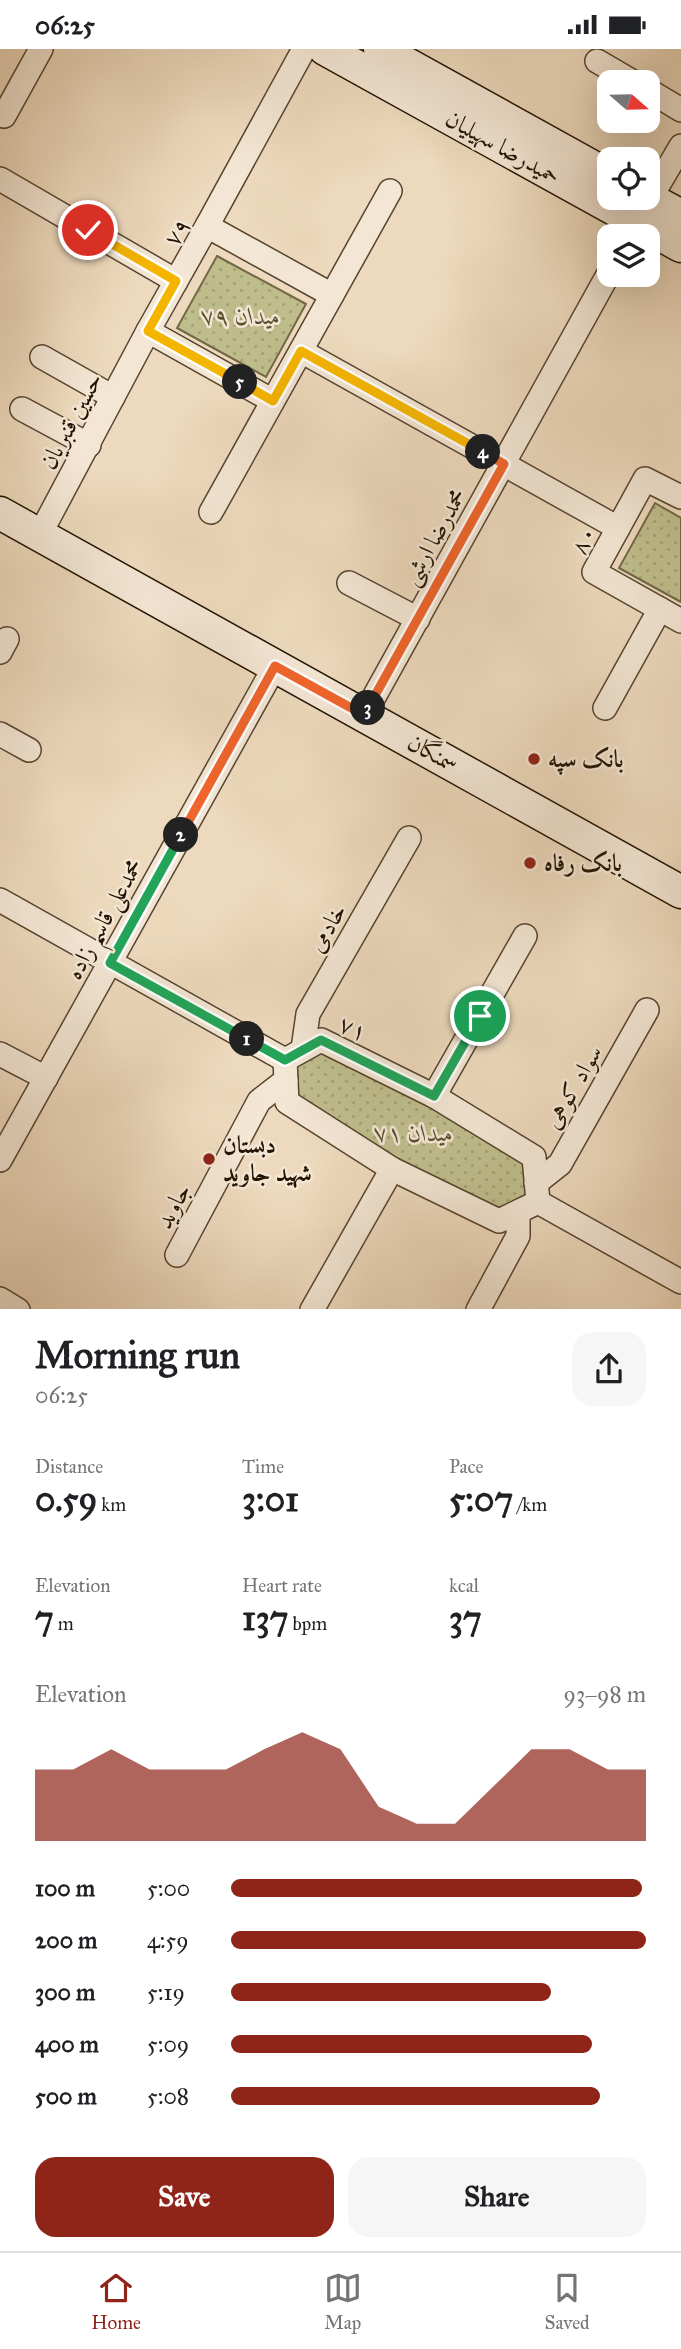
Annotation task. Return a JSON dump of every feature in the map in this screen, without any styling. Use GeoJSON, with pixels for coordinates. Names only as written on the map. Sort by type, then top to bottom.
{"type":"FeatureCollection","features":[{"type":"Feature","properties":{"kind":"main road","name":"حمیدرضا سهیلیان"},"geometry":{"type":"LineString","coordinates":[[325,49],[641,214],[681,246]]}},
{"type":"Feature","properties":{"kind":"main road","name":"حمیدرضا سهیلیان"},"geometry":{"type":"LineString","coordinates":[[380,49],[597,169]]}},
{"type":"Feature","properties":{"kind":"main road","name":"حمیدرضا سهیلیان"},"geometry":{"type":"LineString","coordinates":[[641,214],[681,216]]}},
{"type":"Feature","properties":{"kind":"main road","name":"سمنگان"},"geometry":{"type":"LineString","coordinates":[[0,513],[681,892]]}},
{"type":"Feature","properties":{"kind":"street"},"geometry":{"type":"LineString","coordinates":[[1,118],[41,49]]}},
{"type":"Feature","properties":{"kind":"street"},"geometry":{"type":"LineString","coordinates":[[207,226],[304,49]]}},
{"type":"Feature","properties":{"kind":"street"},"geometry":{"type":"LineString","coordinates":[[597,61],[612,70]]}},
{"type":"Feature","properties":{"kind":"street"},"geometry":{"type":"LineString","coordinates":[[660,97],[681,110]]}},
{"type":"Feature","properties":{"kind":"street"},"geometry":{"type":"LineString","coordinates":[[641,214],[681,146]]}},
{"type":"Feature","properties":{"kind":"street"},"geometry":{"type":"LineString","coordinates":[[0,179],[176,281]]}},
{"type":"Feature","properties":{"kind":"street"},"geometry":{"type":"LineString","coordinates":[[211,512],[390,191]]}},
{"type":"Feature","properties":{"kind":"street","name":"۷۹"},"geometry":{"type":"LineString","coordinates":[[148,331],[207,226],[332,295]]}},
{"type":"Feature","properties":{"kind":"street","name":"محمدرضا ارشی"},"geometry":{"type":"LineString","coordinates":[[364,715],[601,287]]}},
{"type":"Feature","properties":{"kind":"street"},"geometry":{"type":"LineString","coordinates":[[148,331],[273,401]]}},
{"type":"Feature","properties":{"kind":"street","name":"حسین قنبریان"},"geometry":{"type":"LineString","coordinates":[[39,536],[148,331]]}},
{"type":"Feature","properties":{"kind":"street"},"geometry":{"type":"LineString","coordinates":[[301,351],[618,528]]}},
{"type":"Feature","properties":{"kind":"street"},"geometry":{"type":"LineString","coordinates":[[42,357],[113,397]]}},
{"type":"Feature","properties":{"kind":"street"},"geometry":{"type":"LineString","coordinates":[[22,409],[89,445]]}},
{"type":"Feature","properties":{"kind":"street","name":"۸۰"},"geometry":{"type":"LineString","coordinates":[[681,497],[645,479],[594,572],[681,621]]}},
{"type":"Feature","properties":{"kind":"street"},"geometry":{"type":"LineString","coordinates":[[349,583],[418,619]]}},
{"type":"Feature","properties":{"kind":"street"},"geometry":{"type":"LineString","coordinates":[[605,708],[660,609]]}},
{"type":"Feature","properties":{"kind":"street","name":"محمدعلی قاسم زاده"},"geometry":{"type":"LineString","coordinates":[[0,1160],[275,666]]}},
{"type":"Feature","properties":{"kind":"street"},"geometry":{"type":"LineString","coordinates":[[0,734],[29,750]]}},
{"type":"Feature","properties":{"kind":"street","name":"خادمی"},"geometry":{"type":"LineString","coordinates":[[291,1063],[308,1014],[409,838]]}},
{"type":"Feature","properties":{"kind":"street"},"geometry":{"type":"LineString","coordinates":[[0,901],[291,1063],[287,1102],[392,1169],[499,1221],[531,1199]]}},
{"type":"Feature","properties":{"kind":"street"},"geometry":{"type":"LineString","coordinates":[[434,1096],[525,936]]}},
{"type":"Feature","properties":{"kind":"street","name":"سواد کوهی"},"geometry":{"type":"LineString","coordinates":[[531,1199],[560,1164],[647,1010]]}},
{"type":"Feature","properties":{"kind":"street","name":"۷۱"},"geometry":{"type":"LineString","coordinates":[[291,1063],[321,1040],[434,1096],[534,1157],[531,1199]]}},
{"type":"Feature","properties":{"kind":"street"},"geometry":{"type":"LineString","coordinates":[[0,1054],[46,1078]]}},
{"type":"Feature","properties":{"kind":"street","name":"جاوید"},"geometry":{"type":"LineString","coordinates":[[177,1255],[258,1101],[291,1063]]}},
{"type":"Feature","properties":{"kind":"street"},"geometry":{"type":"LineString","coordinates":[[313,1309],[392,1169]]}},
{"type":"Feature","properties":{"kind":"street"},"geometry":{"type":"LineString","coordinates":[[531,1199],[681,1282]]}},
{"type":"Feature","properties":{"kind":"street"},"geometry":{"type":"LineString","coordinates":[[479,1309],[518,1236],[531,1199]]}},
{"type":"Feature","properties":{"kind":"street"},"geometry":{"type":"LineString","coordinates":[[0,1299],[16,1309]]}},
{"type":"Feature","properties":{"kind":"green space","name":"میدان ۷۹"},"geometry":{"type":"Polygon","coordinates":[[[217,256],[306,304],[266,377],[177,328],[217,256]]]}},
{"type":"Feature","properties":{"kind":"green space"},"geometry":{"type":"Polygon","coordinates":[[[655,503],[681,518],[681,602],[619,568],[655,503]]]}},
{"type":"Feature","properties":{"kind":"green space","name":"میدان ۷۱"},"geometry":{"type":"Polygon","coordinates":[[[321,1040],[534,1157],[538,1202],[499,1221],[287,1102],[285,1060],[321,1040]]]}},
{"type":"Feature","properties":{"kind":"place","name":"بانک سپه"},"geometry":{"type":"Point","coordinates":[534,759]}},
{"type":"Feature","properties":{"kind":"place","name":"بانک رفاه"},"geometry":{"type":"Point","coordinates":[530,863]}},
{"type":"Feature","properties":{"kind":"place","name":"دبستان شهید جاوید"},"geometry":{"type":"Point","coordinates":[209,1159]}},
{"type":"Feature","properties":{"kind":"route"},"geometry":{"type":"LineString","coordinates":[[88,230],[176,281],[148,331],[273,401],[301,351],[504,464],[364,715],[275,666],[110,963],[285,1060],[321,1040],[434,1096],[480,1016]]}}]}
